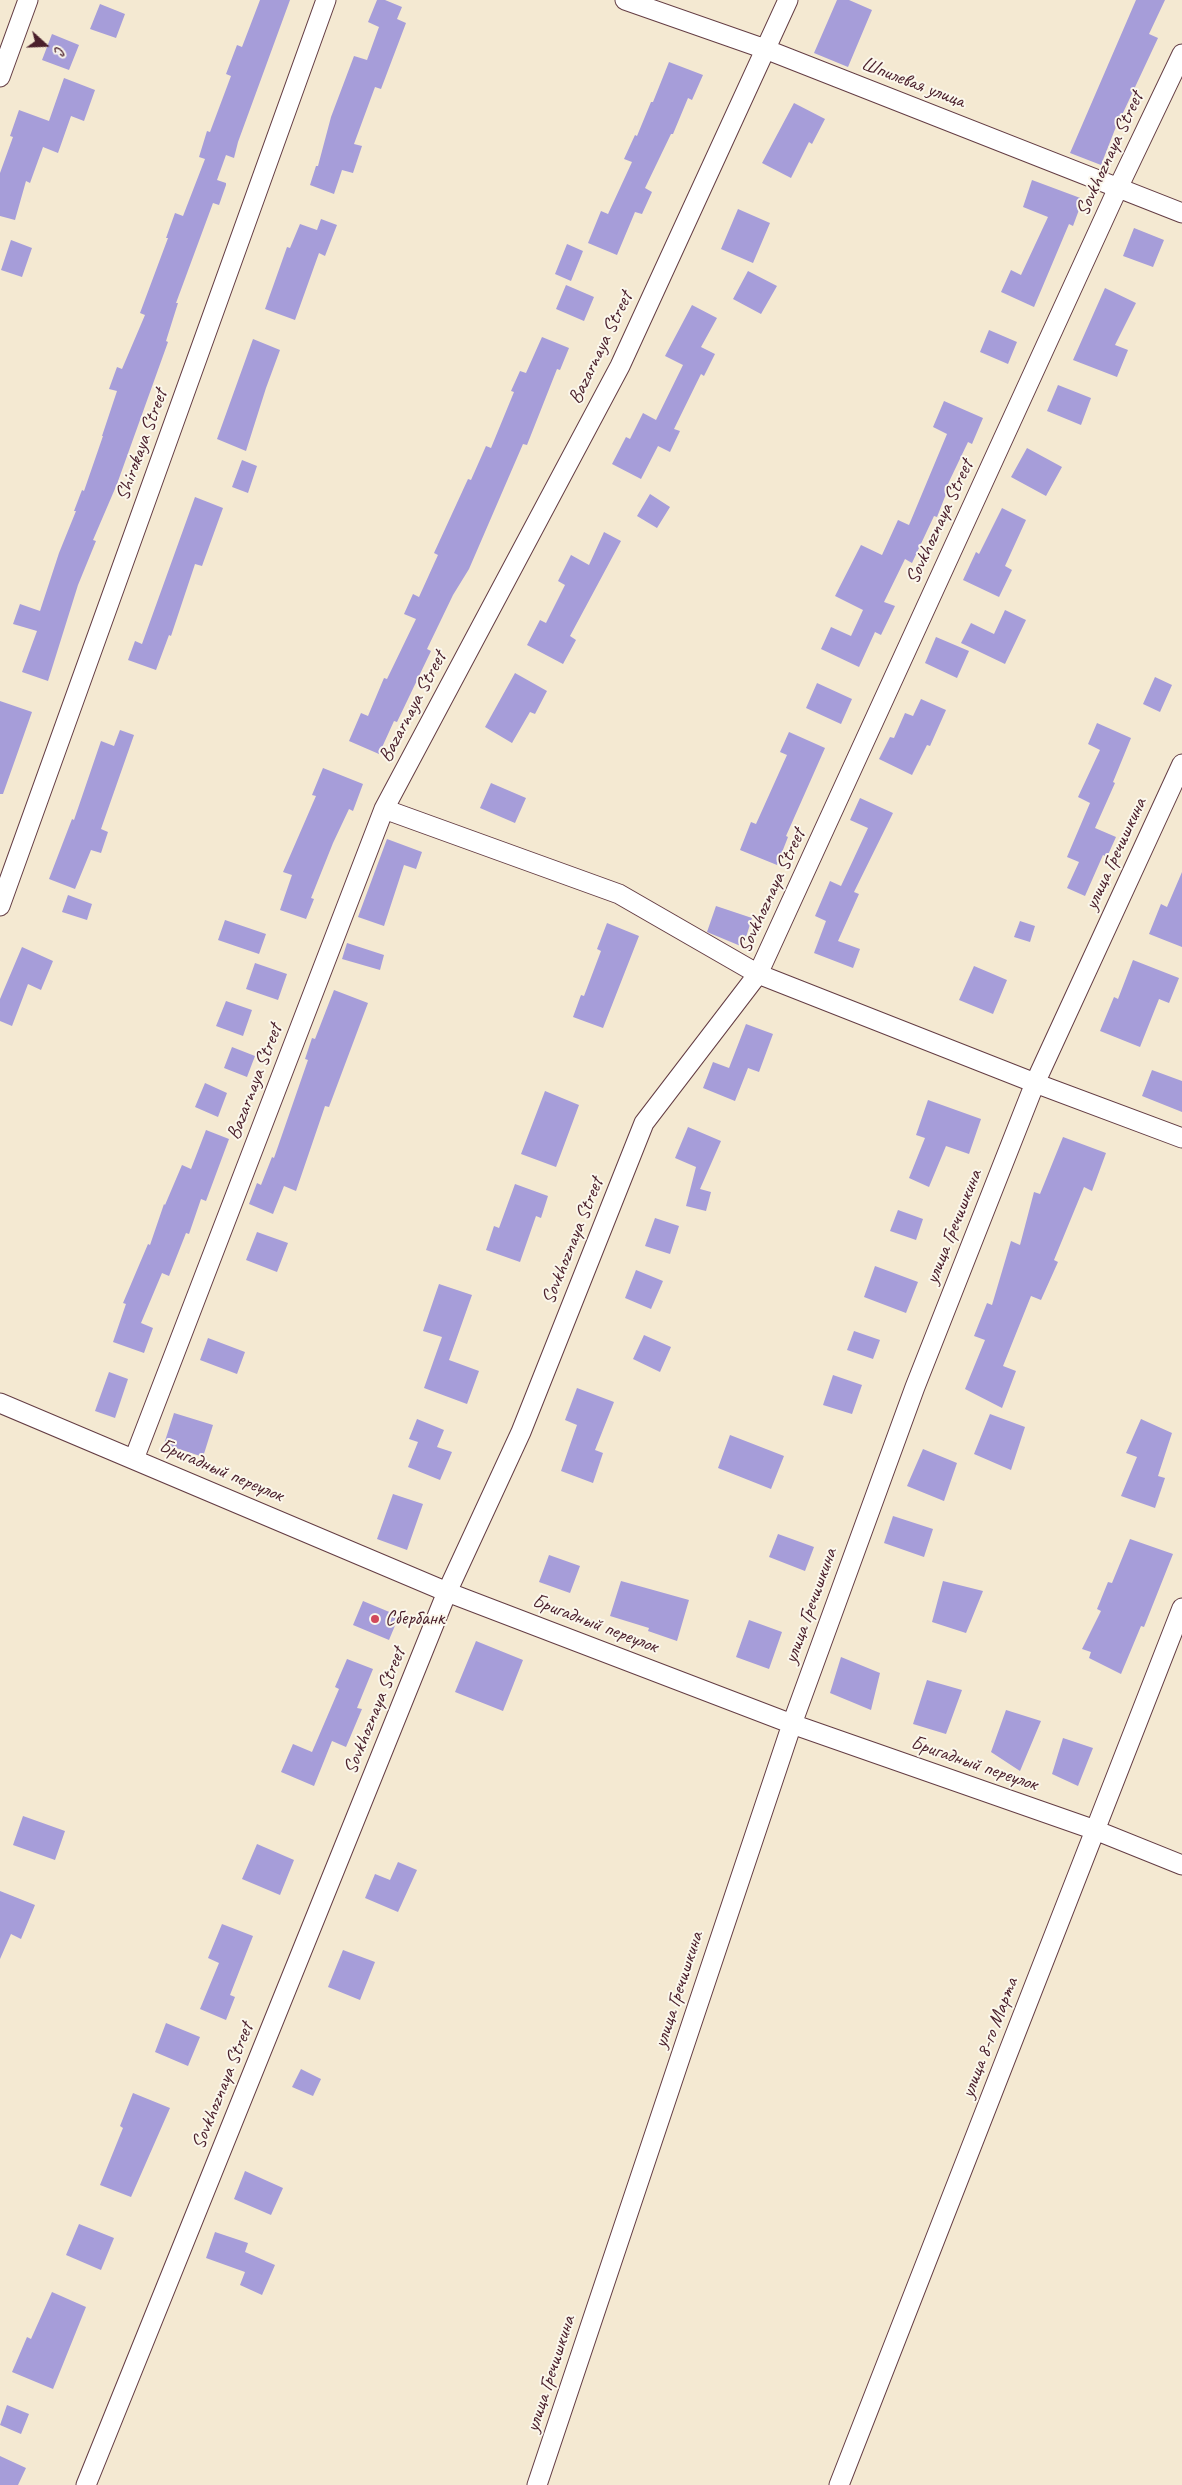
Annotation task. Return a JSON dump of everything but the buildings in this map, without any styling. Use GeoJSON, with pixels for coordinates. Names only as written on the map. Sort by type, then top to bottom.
{"type":"FeatureCollection","features":[{"type":"Feature","properties":{"kind":"street"},"geometry":{"type":"LineString","coordinates":[[0,77],[28,0]]}},
{"type":"Feature","properties":{"kind":"street","name":"Shirokaya Street"},"geometry":{"type":"LineString","coordinates":[[0,906],[326,0]]}},
{"type":"Feature","properties":{"kind":"street","name":"Шпилевая улица"},"geometry":{"type":"LineString","coordinates":[[625,0],[765,50],[1182,213]]}},
{"type":"Feature","properties":{"kind":"street","name":"Bazarnaya Street"},"geometry":{"type":"LineString","coordinates":[[134,1459],[384,809],[620,366],[788,0]]}},
{"type":"Feature","properties":{"kind":"street","name":"Sovkhoznaya Street"},"geometry":{"type":"LineString","coordinates":[[86,2485],[448,1592],[521,1432],[644,1123],[758,974],[1118,188],[1182,54]]}},
{"type":"Feature","properties":{"kind":"street","name":"улица Гречишкина"},"geometry":{"type":"LineString","coordinates":[[537,2485],[792,1724],[914,1387],[1035,1083],[1182,764]]}},
{"type":"Feature","properties":{"kind":"street"},"geometry":{"type":"LineString","coordinates":[[384,809],[619,894],[758,974],[1035,1083],[1182,1138]]}},
{"type":"Feature","properties":{"kind":"street","name":"Бригадный переулок"},"geometry":{"type":"LineString","coordinates":[[0,1403],[448,1592],[792,1724],[1095,1830],[1182,1864]]}},
{"type":"Feature","properties":{"kind":"street","name":"улица 8-го Марта"},"geometry":{"type":"LineString","coordinates":[[840,2485],[1182,1608]]}},
{"type":"Feature","properties":{"kind":"place","name":"Сбербанк"},"geometry":{"type":"Point","coordinates":[375,1619]}}]}
